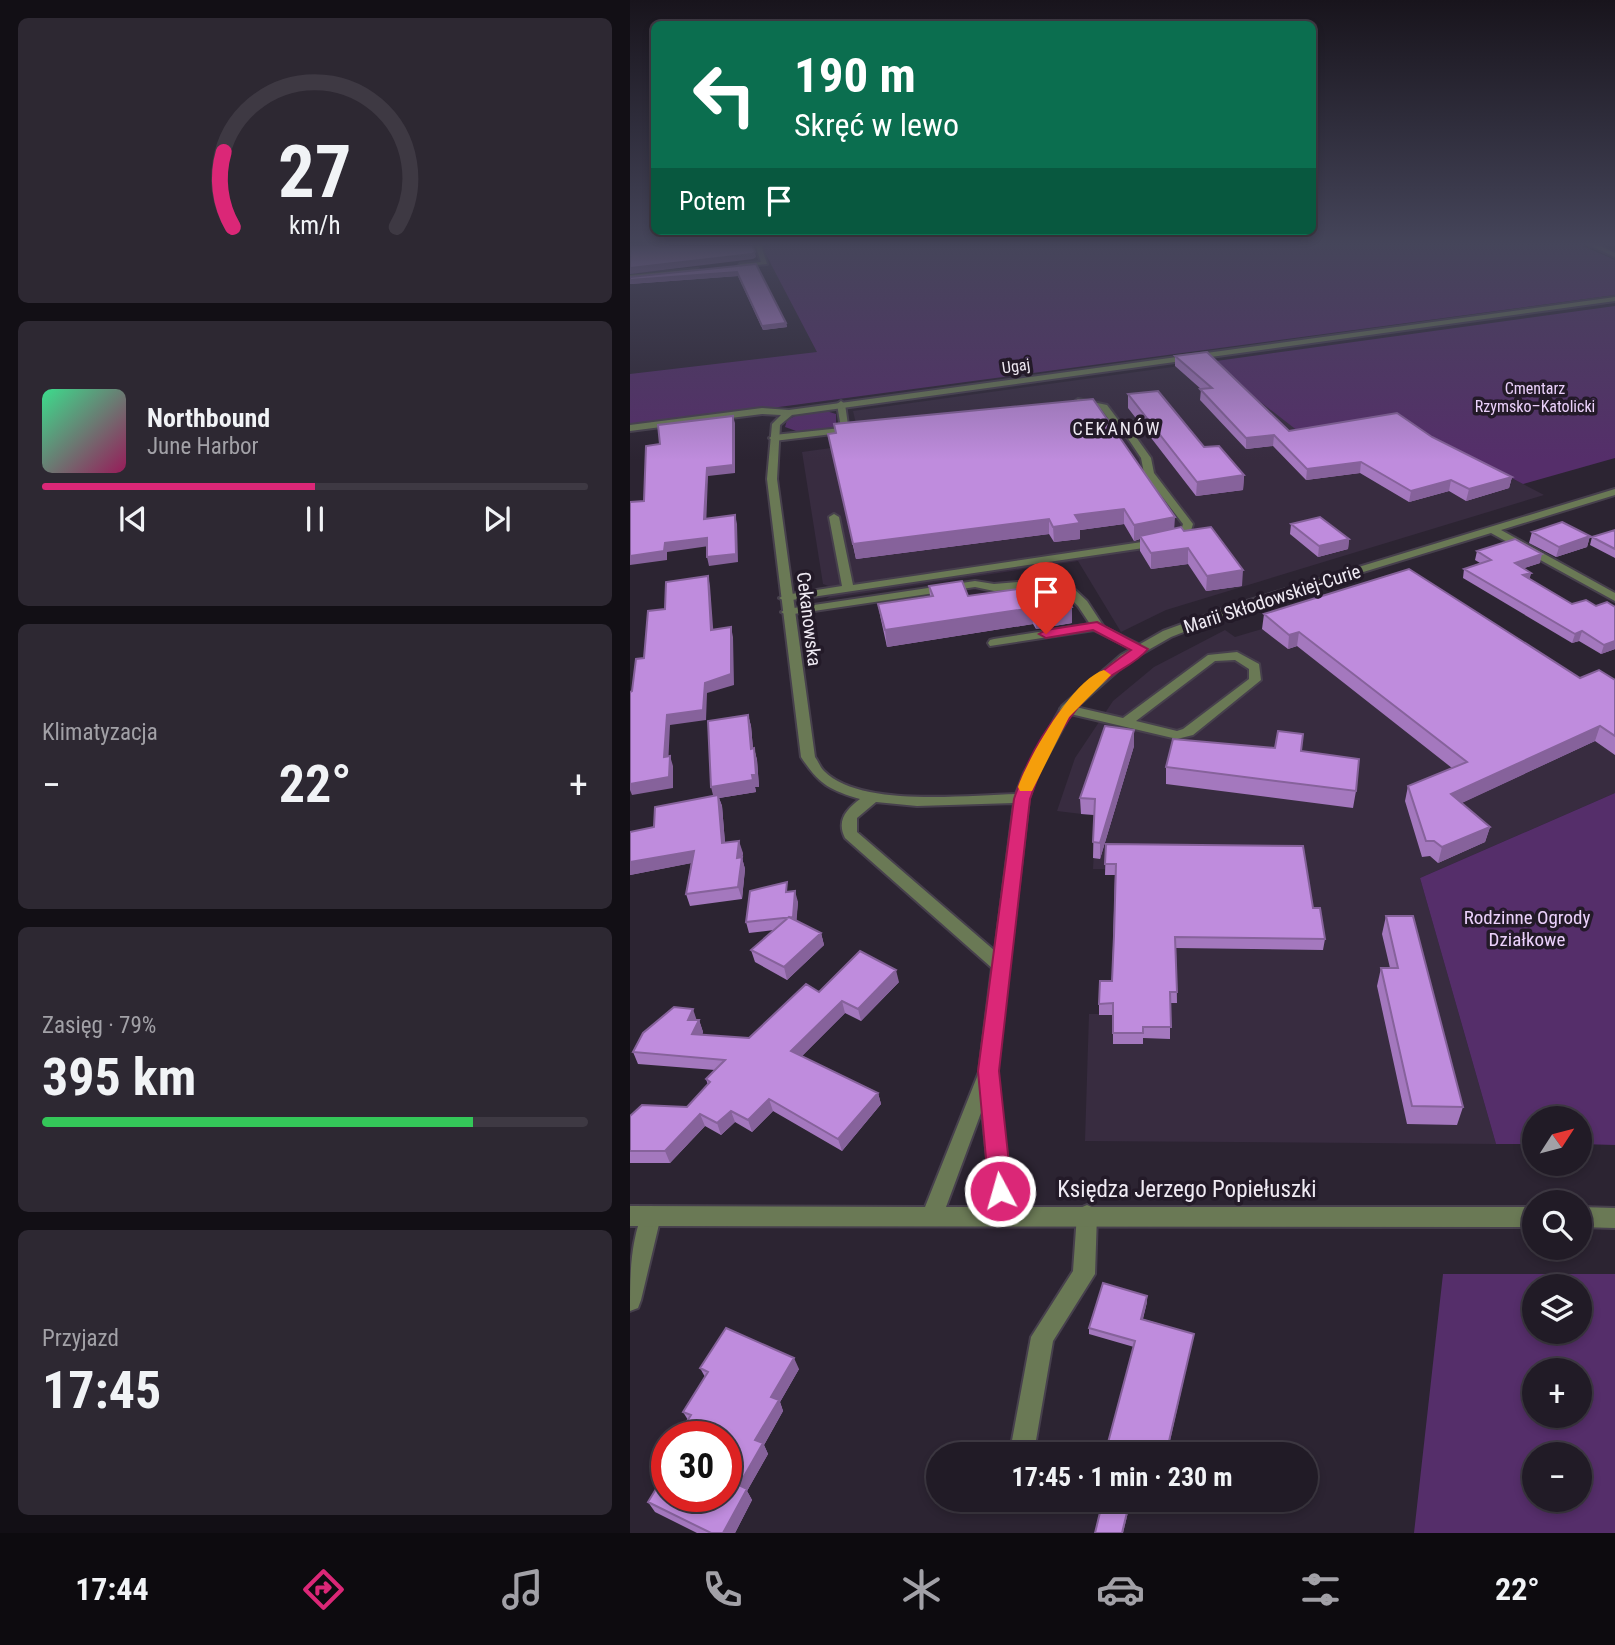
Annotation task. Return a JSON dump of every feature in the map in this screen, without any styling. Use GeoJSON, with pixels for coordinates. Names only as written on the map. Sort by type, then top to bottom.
{"type":"FeatureCollection","features":[{"type":"Feature","properties":{"kind":"street","name":"Ugaj"},"geometry":{"type":"LineString","coordinates":[[630,428],[762,411],[789,413],[1486,317]]}},
{"type":"Feature","properties":{"kind":"street"},"geometry":{"type":"LineString","coordinates":[[785,598],[1164,542],[1185,536],[1188,524],[1149,472],[1146,457],[1128,432],[1116,423],[1104,407],[1088,403],[1064,404]]}},
{"type":"Feature","properties":{"kind":"street"},"geometry":{"type":"LineString","coordinates":[[774,438],[851,429],[841,404]]}},
{"type":"Feature","properties":{"kind":"street","name":"Cekanowska"},"geometry":{"type":"LineString","coordinates":[[789,413],[776,424],[772,479],[785,598],[808,757],[820,775],[843,788],[873,797],[907,800],[1022,799]]}},
{"type":"Feature","properties":{"kind":"street","name":"Marii Skłodowskiej-Curie"},"geometry":{"type":"LineString","coordinates":[[1003,1215],[988,1071],[1000,965],[1022,799],[1031,772],[1067,709],[1096,680],[1142,649],[1167,634],[1211,616],[1615,492]]}},
{"type":"Feature","properties":{"kind":"street"},"geometry":{"type":"LineString","coordinates":[[834,517],[848,589]]}},
{"type":"Feature","properties":{"kind":"street"},"geometry":{"type":"LineString","coordinates":[[1492,529],[1615,598]]}},
{"type":"Feature","properties":{"kind":"street"},"geometry":{"type":"LineString","coordinates":[[787,612],[975,584],[995,590],[1049,581],[1084,602],[1100,630],[1142,649]]}},
{"type":"Feature","properties":{"kind":"street"},"geometry":{"type":"LineString","coordinates":[[994,643],[1097,626]]}},
{"type":"Feature","properties":{"kind":"street"},"geometry":{"type":"LineString","coordinates":[[1067,709],[1124,724],[1165,734],[1188,732],[1255,680],[1255,667],[1237,656],[1212,658],[1124,724]]}},
{"type":"Feature","properties":{"kind":"street"},"geometry":{"type":"LineString","coordinates":[[873,797],[849,817],[847,826],[850,834],[1000,965]]}},
{"type":"Feature","properties":{"kind":"street","name":"Marii Skłodowskiej-Curie"},"geometry":{"type":"LineString","coordinates":[[932,1216],[988,1071]]}},
{"type":"Feature","properties":{"kind":"street"},"geometry":{"type":"LineString","coordinates":[[1024,1442],[1042,1336],[1084,1274],[1087,1215]]}},
{"type":"Feature","properties":{"kind":"street"},"geometry":{"type":"LineString","coordinates":[[630,1300],[641,1216]]}},
{"type":"Feature","properties":{"kind":"street","name":"Księdza Jerzego Popiełuszki"},"geometry":{"type":"LineString","coordinates":[[641,1216],[1522,1217]]}},
{"type":"Feature","properties":{"kind":"street"},"geometry":{"type":"LineString","coordinates":[[1592,1217],[1615,1218]]}},
{"type":"Feature","properties":{"kind":"shaded area"},"geometry":{"type":"Polygon","coordinates":[[[1209,362],[1399,419],[1544,495],[1166,610],[1121,632],[1078,561],[826,599],[832,595],[831,587],[823,584],[802,452],[838,447],[857,428],[853,411],[1209,362]]]}},
{"type":"Feature","properties":{"kind":"shaded area"},"geometry":{"type":"Polygon","coordinates":[[[1262,629],[1615,710],[1615,793],[1420,878],[1496,1144],[1085,1141],[1089,1014],[1099,1014],[1100,992],[1112,992],[1115,875],[1105,875],[1105,869],[1093,869],[1094,851],[1103,851],[1106,817],[1057,811],[1075,758],[1113,701],[1154,667],[1225,630],[1235,637],[1262,629]]]}},
{"type":"Feature","properties":{"kind":"green space"},"geometry":{"type":"Polygon","coordinates":[[[798,317],[1454,317],[630,427],[630,374],[817,352],[798,317]]]}},
{"type":"Feature","properties":{"kind":"green space","name":"Cmentarz Rzymsko–Katolicki"},"geometry":{"type":"Polygon","coordinates":[[[1539,317],[1615,317],[1615,458],[1523,484],[1399,419],[1303,435],[1209,362],[1539,317]]]}},
{"type":"Feature","properties":{"kind":"green space"},"geometry":{"type":"Polygon","coordinates":[[[823,410],[836,414],[836,427],[799,432],[785,427],[787,420],[799,414],[823,410]]]}},
{"type":"Feature","properties":{"kind":"green space","name":"Rodzinne Ogrody Działkowe"},"geometry":{"type":"Polygon","coordinates":[[[1615,793],[1615,1145],[1592,1144],[1592,1106],[1522,1106],[1522,1144],[1496,1144],[1420,878],[1615,793]]]}},
{"type":"Feature","properties":{"kind":"green space"},"geometry":{"type":"Polygon","coordinates":[[[1443,1274],[1522,1274],[1522,1344],[1592,1344],[1592,1274],[1615,1274],[1615,1533],[1414,1533],[1443,1274]]]}},
{"type":"Feature","properties":{"kind":"building"},"geometry":{"type":"Polygon","coordinates":[[[758,317],[783,317],[786,323],[762,326],[758,317]]]}},
{"type":"Feature","properties":{"kind":"building"},"geometry":{"type":"Polygon","coordinates":[[[1207,352],[1289,431],[1397,413],[1432,437],[1512,477],[1469,489],[1451,480],[1411,491],[1361,462],[1307,469],[1274,435],[1246,438],[1200,389],[1212,388],[1175,356],[1207,352]]]}},
{"type":"Feature","properties":{"kind":"building"},"geometry":{"type":"Polygon","coordinates":[[[1158,391],[1204,447],[1219,446],[1244,475],[1197,482],[1128,394],[1158,391]]]}},
{"type":"Feature","properties":{"kind":"building"},"geometry":{"type":"Polygon","coordinates":[[[1093,399],[1175,517],[1134,525],[1124,509],[1075,515],[1080,523],[1053,527],[1049,519],[853,544],[828,434],[836,433],[834,424],[1093,399]]]}},
{"type":"Feature","properties":{"kind":"building"},"geometry":{"type":"Polygon","coordinates":[[[733,416],[733,465],[707,468],[704,519],[735,515],[736,554],[707,557],[707,538],[665,543],[664,551],[630,556],[630,502],[644,501],[646,446],[660,444],[658,425],[733,416]]]}},
{"type":"Feature","properties":{"kind":"building"},"geometry":{"type":"Polygon","coordinates":[[[1320,517],[1349,539],[1319,546],[1291,524],[1320,517]]]}},
{"type":"Feature","properties":{"kind":"building"},"geometry":{"type":"Polygon","coordinates":[[[1562,522],[1590,536],[1559,547],[1532,532],[1562,522]]]}},
{"type":"Feature","properties":{"kind":"building"},"geometry":{"type":"Polygon","coordinates":[[[1181,527],[1184,531],[1211,527],[1243,570],[1207,576],[1188,548],[1151,553],[1140,536],[1181,527]]]}},
{"type":"Feature","properties":{"kind":"building"},"geometry":{"type":"Polygon","coordinates":[[[1615,530],[1615,549],[1592,537],[1615,530]]]}},
{"type":"Feature","properties":{"kind":"building"},"geometry":{"type":"Polygon","coordinates":[[[1515,539],[1542,554],[1515,563],[1531,573],[1523,575],[1572,604],[1586,600],[1596,606],[1607,602],[1615,607],[1615,641],[1604,645],[1582,631],[1575,634],[1464,569],[1491,560],[1477,551],[1515,539]]]}},
{"type":"Feature","properties":{"kind":"building"},"geometry":{"type":"Polygon","coordinates":[[[1409,569],[1580,678],[1599,670],[1615,680],[1615,736],[1600,726],[1451,794],[1490,827],[1442,847],[1434,841],[1426,841],[1408,786],[1467,762],[1299,632],[1289,635],[1264,614],[1409,569]]]}},
{"type":"Feature","properties":{"kind":"building"},"geometry":{"type":"Polygon","coordinates":[[[708,576],[711,630],[731,627],[731,674],[705,683],[703,710],[667,715],[664,757],[670,756],[669,777],[630,784],[630,692],[636,659],[644,658],[648,611],[665,609],[666,582],[708,576]]]}},
{"type":"Feature","properties":{"kind":"building"},"geometry":{"type":"Polygon","coordinates":[[[962,581],[968,596],[1025,588],[1027,594],[1062,589],[1072,607],[1035,613],[1032,608],[885,630],[878,604],[933,596],[929,586],[962,581]]]}},
{"type":"Feature","properties":{"kind":"building"},"geometry":{"type":"Polygon","coordinates":[[[748,715],[756,775],[752,775],[753,780],[711,787],[708,721],[748,715]]]}},
{"type":"Feature","properties":{"kind":"building"},"geometry":{"type":"Polygon","coordinates":[[[1105,726],[1134,730],[1100,843],[1093,842],[1095,799],[1080,798],[1105,726]]]}},
{"type":"Feature","properties":{"kind":"building"},"geometry":{"type":"Polygon","coordinates":[[[1278,731],[1303,734],[1301,751],[1359,759],[1356,791],[1166,767],[1173,739],[1275,748],[1278,731]]]}},
{"type":"Feature","properties":{"kind":"building"},"geometry":{"type":"Polygon","coordinates":[[[718,795],[722,843],[739,841],[737,858],[742,857],[738,887],[686,894],[694,851],[630,862],[630,832],[654,827],[655,807],[718,795]]]}},
{"type":"Feature","properties":{"kind":"building"},"geometry":{"type":"Polygon","coordinates":[[[1106,844],[1303,846],[1313,908],[1320,908],[1325,939],[1175,937],[1177,992],[1170,992],[1171,1027],[1143,1027],[1143,1033],[1113,1033],[1113,1003],[1099,1004],[1100,981],[1112,981],[1114,936],[1116,864],[1105,864],[1106,844]]]}},
{"type":"Feature","properties":{"kind":"building"},"geometry":{"type":"Polygon","coordinates":[[[787,882],[786,892],[795,891],[793,917],[746,922],[750,891],[787,882]]]}},
{"type":"Feature","properties":{"kind":"building"},"geometry":{"type":"Polygon","coordinates":[[[1386,916],[1413,916],[1463,1107],[1412,1106],[1381,968],[1398,968],[1386,916]]]}},
{"type":"Feature","properties":{"kind":"building"},"geometry":{"type":"Polygon","coordinates":[[[789,917],[821,933],[784,967],[751,950],[789,917]]]}},
{"type":"Feature","properties":{"kind":"building"},"geometry":{"type":"Polygon","coordinates":[[[860,951],[896,970],[858,1009],[842,1001],[791,1051],[878,1093],[838,1139],[769,1099],[748,1120],[731,1111],[717,1123],[700,1114],[665,1151],[630,1151],[630,1116],[642,1105],[687,1107],[710,1082],[706,1079],[725,1060],[633,1052],[643,1033],[674,1007],[693,1009],[688,1020],[699,1020],[692,1034],[749,1038],[806,984],[819,992],[860,951]]]}},
{"type":"Feature","properties":{"kind":"building"},"geometry":{"type":"Polygon","coordinates":[[[1103,1283],[1147,1296],[1141,1319],[1194,1334],[1169,1442],[1108,1442],[1135,1341],[1089,1328],[1103,1283]]]}},
{"type":"Feature","properties":{"kind":"building"},"geometry":{"type":"Polygon","coordinates":[[[726,1328],[794,1358],[771,1397],[779,1400],[755,1440],[763,1443],[742,1480],[742,1421],[687,1421],[691,1415],[683,1412],[708,1372],[700,1368],[726,1328]]]}},
{"type":"Feature","properties":{"kind":"building"},"geometry":{"type":"Polygon","coordinates":[[[668,1512],[734,1512],[723,1533],[711,1533],[668,1512]]]}},
{"type":"Feature","properties":{"kind":"building"},"geometry":{"type":"Polygon","coordinates":[[[1100,1512],[1127,1512],[1122,1533],[1095,1533],[1100,1512]]]}},
{"type":"Feature","properties":{"kind":"slow traffic"},"geometry":{"type":"LineString","coordinates":[[1026,787],[1052,732],[1067,709],[1104,675]]}},
{"type":"Feature","properties":{"kind":"district","name":"CEKANÓW"},"geometry":{"type":"Point","coordinates":[1117,428]}},
{"type":"Feature","properties":{"kind":"route"},"geometry":{"type":"LineString","coordinates":[[1000,1191],[988,1071],[1022,799],[1031,772],[1067,709],[1096,680],[1142,649],[1100,630],[1097,626],[1046,634]]}}]}
